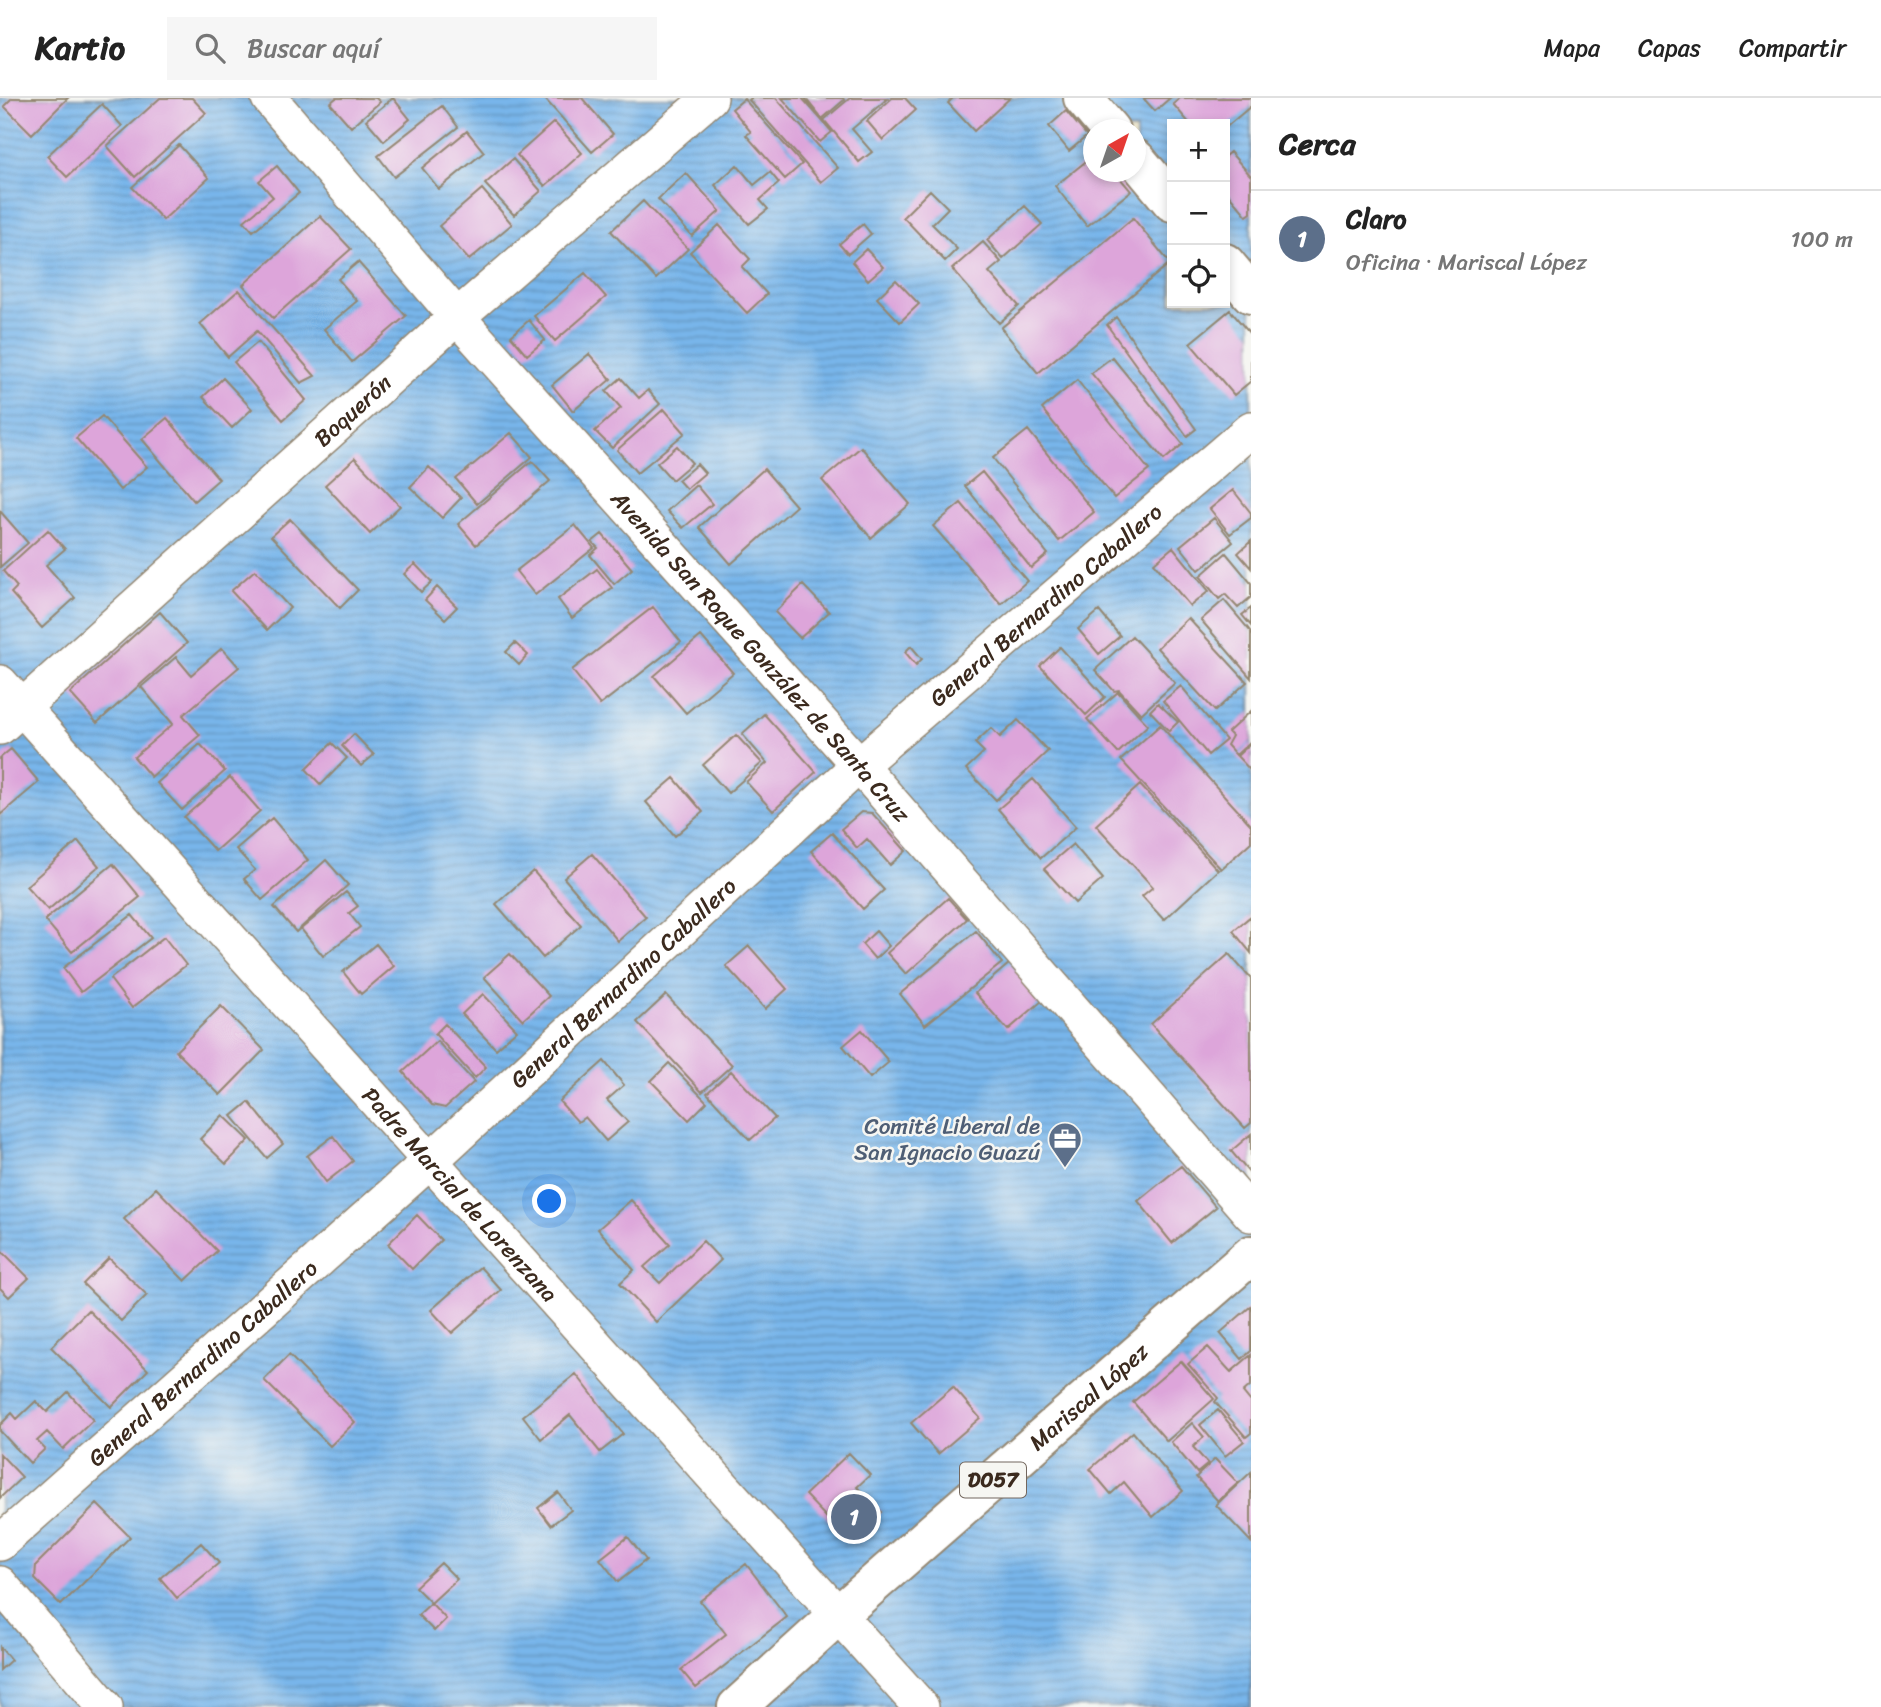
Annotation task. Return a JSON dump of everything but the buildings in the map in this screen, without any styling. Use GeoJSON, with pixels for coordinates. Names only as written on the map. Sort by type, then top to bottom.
{"type":"FeatureCollection","features":[{"type":"Feature","properties":{"kind":"main road"},"geometry":{"type":"LineString","coordinates":[[1083,98],[1101,119]]}},
{"type":"Feature","properties":{"kind":"main road"},"geometry":{"type":"LineString","coordinates":[[1146,171],[1167,196]]}},
{"type":"Feature","properties":{"kind":"main road"},"geometry":{"type":"LineString","coordinates":[[1230,269],[1251,294]]}},
{"type":"Feature","properties":{"kind":"main road","name":"Mariscal López"},"geometry":{"type":"LineString","coordinates":[[737,1707],[837,1616],[1251,1255]]}},
{"type":"Feature","properties":{"kind":"street","name":"Avenida San Roque González de Santa Cruz"},"geometry":{"type":"LineString","coordinates":[[270,98],[457,317],[859,765],[1251,1214]]}},
{"type":"Feature","properties":{"kind":"street","name":"Boquerón"},"geometry":{"type":"LineString","coordinates":[[8,706],[710,98]]}},
{"type":"Feature","properties":{"kind":"street","name":"General Bernardino Caballero"},"geometry":{"type":"LineString","coordinates":[[0,1543],[429,1163],[1117,524],[1251,429]]}},
{"type":"Feature","properties":{"kind":"street","name":"Padre Marcial de Lorenzana"},"geometry":{"type":"LineString","coordinates":[[8,706],[429,1163],[921,1707]]}},
{"type":"Feature","properties":{"kind":"street"},"geometry":{"type":"LineString","coordinates":[[0,1584],[105,1707]]}},
{"type":"Feature","properties":{"kind":"water"},"geometry":{"type":"Polygon","coordinates":[[[0,98],[1251,98],[1251,1707],[0,1707],[0,98]]]}},
{"type":"Feature","properties":{"kind":"place","name":"Comité Liberal de San Ignacio Guazú"},"geometry":{"type":"Point","coordinates":[1065,1169]}},
{"type":"Feature","properties":{"kind":"place","name":"Claro"},"geometry":{"type":"Point","coordinates":[854,1517]}}]}
